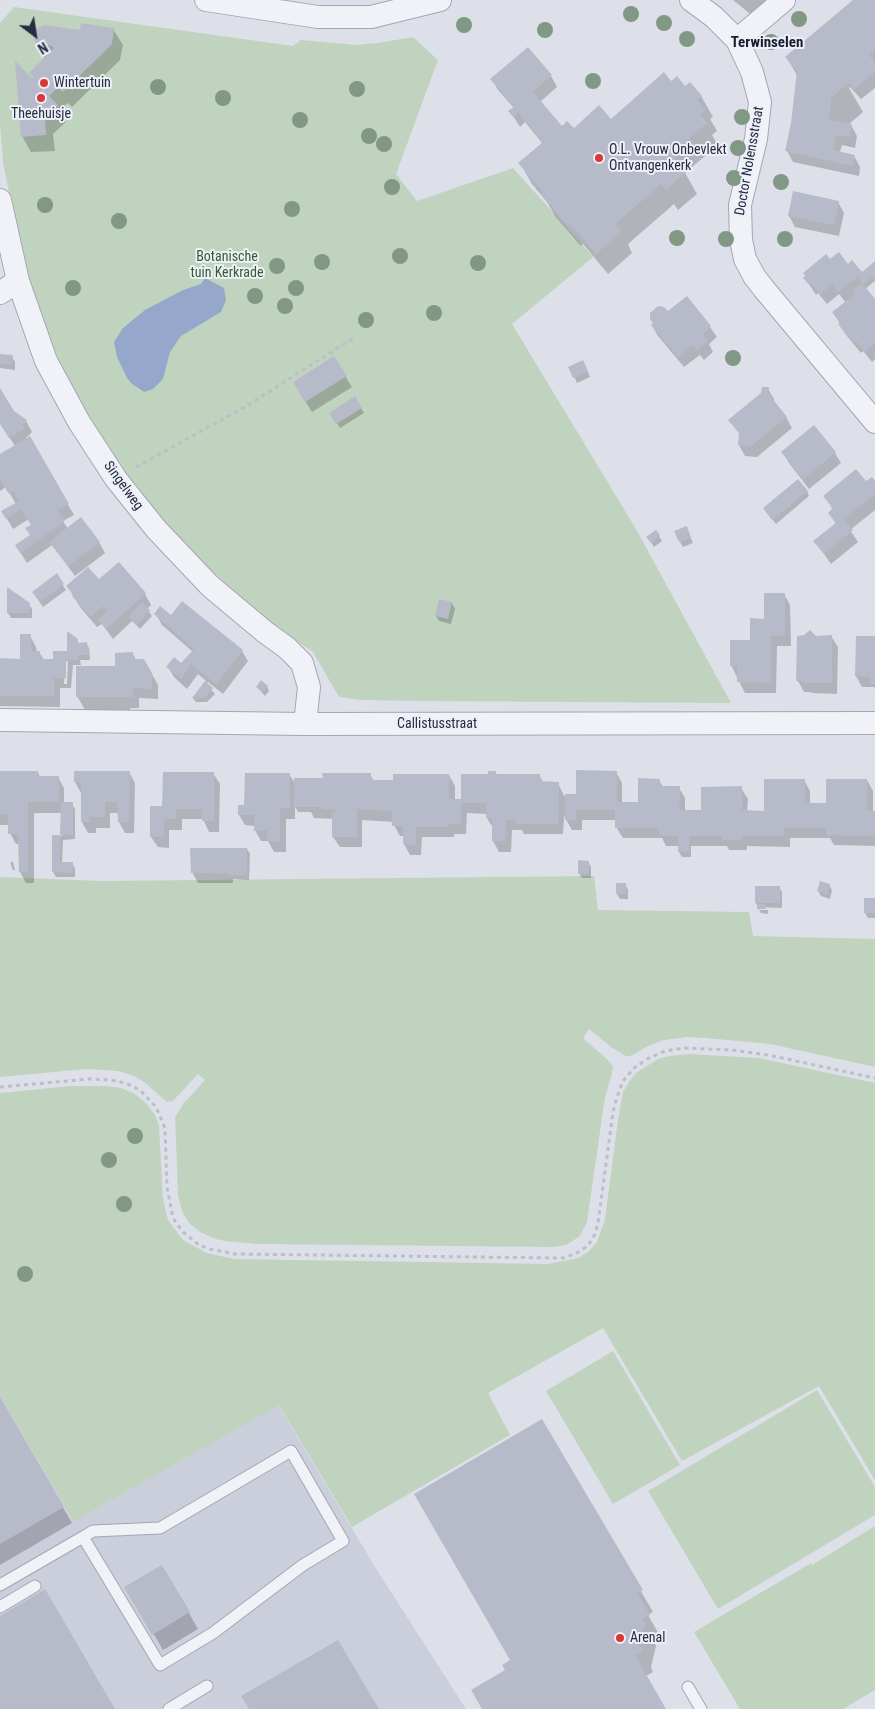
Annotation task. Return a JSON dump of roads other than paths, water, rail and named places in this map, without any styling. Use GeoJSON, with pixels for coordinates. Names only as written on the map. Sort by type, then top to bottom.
{"type":"FeatureCollection","features":[{"type":"Feature","properties":{"kind":"street"},"geometry":{"type":"LineString","coordinates":[[206,0],[318,17],[371,17],[440,0]]}},
{"type":"Feature","properties":{"kind":"street","name":"Doctor Nolensstraat"},"geometry":{"type":"LineString","coordinates":[[691,0],[714,17],[737,40],[752,72],[760,102],[756,139],[740,206],[740,231],[745,259],[764,289],[875,422]]}},
{"type":"Feature","properties":{"kind":"street"},"geometry":{"type":"LineString","coordinates":[[737,40],[784,0]]}},
{"type":"Feature","properties":{"kind":"street","name":"Singelweg"},"geometry":{"type":"LineString","coordinates":[[0,200],[9,287],[78,422],[116,479],[156,529],[210,586],[287,648],[302,663],[309,687],[305,724]]}},
{"type":"Feature","properties":{"kind":"street","name":"Callistusstraat"},"geometry":{"type":"LineString","coordinates":[[0,720],[305,724],[875,723]]}},
{"type":"Feature","properties":{"kind":"lane"},"geometry":{"type":"LineString","coordinates":[[0,1585],[93,1531],[160,1528],[291,1451],[343,1541],[303,1565],[213,1633],[160,1665],[83,1537]]}},
{"type":"Feature","properties":{"kind":"lane"},"geometry":{"type":"LineString","coordinates":[[0,1607],[36,1586]]}},
{"type":"Feature","properties":{"kind":"lane"},"geometry":{"type":"LineString","coordinates":[[169,1709],[207,1686]]}},
{"type":"Feature","properties":{"kind":"lane"},"geometry":{"type":"LineString","coordinates":[[688,1687],[701,1709]]}},
{"type":"Feature","properties":{"kind":"water"},"geometry":{"type":"Polygon","coordinates":[[[205,278],[224,288],[226,300],[221,312],[181,336],[170,352],[163,379],[153,389],[144,392],[127,378],[117,357],[114,342],[123,328],[145,310],[183,290],[201,284],[205,278]]]}},
{"type":"Feature","properties":{"kind":"place","name":"Wintertuin"},"geometry":{"type":"Point","coordinates":[44,83]}},
{"type":"Feature","properties":{"kind":"place","name":"Theehuisje"},"geometry":{"type":"Point","coordinates":[41,98]}},
{"type":"Feature","properties":{"kind":"place","name":"O.L. Vrouw Onbevlekt Ontvangenkerk"},"geometry":{"type":"Point","coordinates":[599,158]}},
{"type":"Feature","properties":{"kind":"place","name":"Arenal"},"geometry":{"type":"Point","coordinates":[620,1638]}},
{"type":"Feature","properties":{"kind":"district","name":"Terwinselen"},"geometry":{"type":"Point","coordinates":[767,43]}},
{"type":"Feature","properties":{"kind":"park label","name":"Botanische tuin Kerkrade"},"geometry":{"type":"Point","coordinates":[227,266]}}]}
